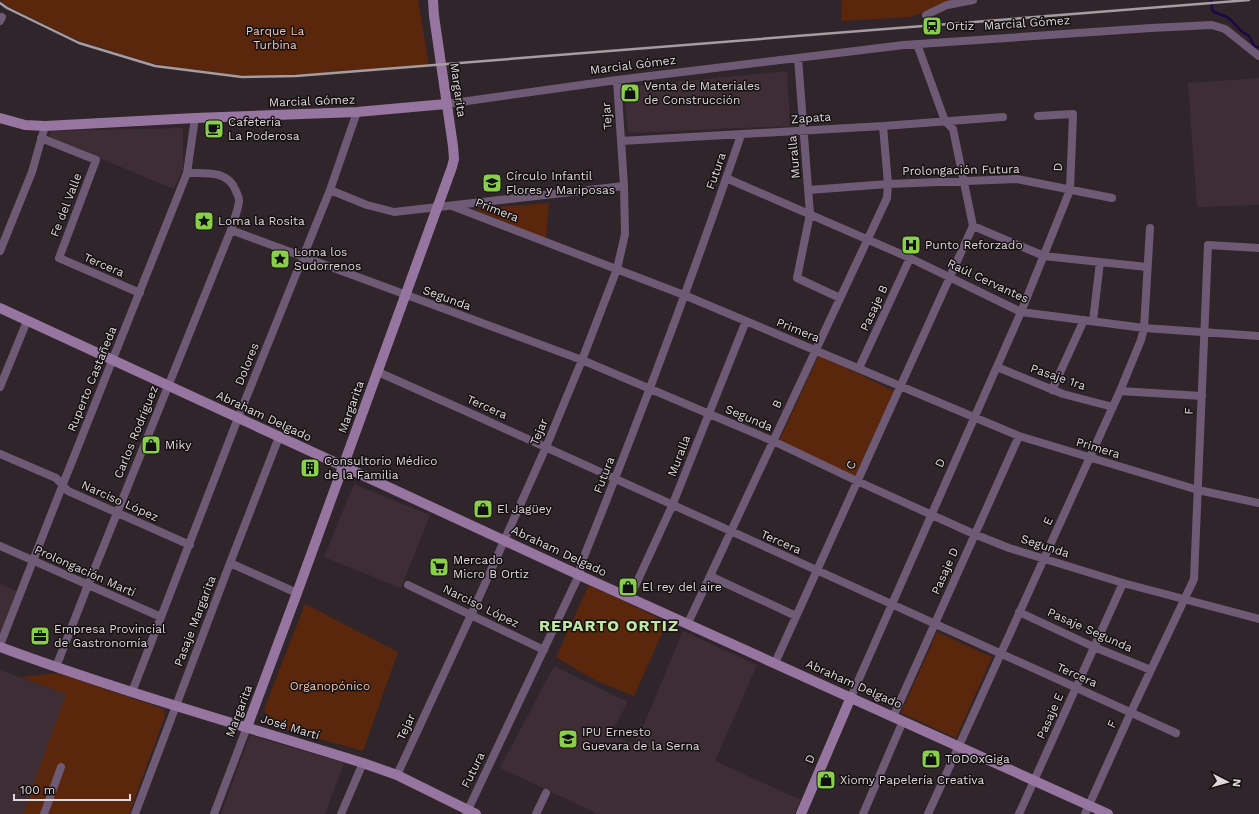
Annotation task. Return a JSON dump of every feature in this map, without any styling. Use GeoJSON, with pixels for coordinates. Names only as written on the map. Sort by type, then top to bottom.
{"type":"FeatureCollection","features":[{"type":"Feature","properties":{"kind":"street","name":"Margarita"},"geometry":{"type":"LineString","coordinates":[[214,814],[344,467],[404,295],[438,207],[454,159],[433,0]]}},
{"type":"Feature","properties":{"kind":"street"},"geometry":{"type":"LineString","coordinates":[[926,15],[947,5],[973,0]]}},
{"type":"Feature","properties":{"kind":"street","name":"Marcial Gómez"},"geometry":{"type":"LineString","coordinates":[[0,118],[25,125],[45,126],[195,118],[357,112],[446,104],[617,80],[918,44],[1212,25],[1225,29],[1259,56]]}},
{"type":"Feature","properties":{"kind":"street"},"geometry":{"type":"LineString","coordinates":[[918,44],[945,121],[953,129],[973,226],[1044,256],[1147,267]]}},
{"type":"Feature","properties":{"kind":"street","name":"Muralla"},"geometry":{"type":"LineString","coordinates":[[798,58],[810,214],[797,278],[840,298]]}},
{"type":"Feature","properties":{"kind":"street","name":"Tejar"},"geometry":{"type":"LineString","coordinates":[[397,776],[546,447],[618,269],[625,234],[624,186],[617,80]]}},
{"type":"Feature","properties":{"kind":"street","name":"Dolores"},"geometry":{"type":"LineString","coordinates":[[132,692],[238,418],[330,190],[357,112]]}},
{"type":"Feature","properties":{"kind":"street","name":"D"},"geometry":{"type":"LineString","coordinates":[[801,814],[1021,312],[1070,190],[1073,114],[1038,116]]}},
{"type":"Feature","properties":{"kind":"street","name":"Zapata"},"geometry":{"type":"LineString","coordinates":[[621,141],[741,135],[1003,117]]}},
{"type":"Feature","properties":{"kind":"street","name":"Ruperto Castañeda"},"geometry":{"type":"LineString","coordinates":[[0,646],[32,561],[187,173],[195,118]]}},
{"type":"Feature","properties":{"kind":"street"},"geometry":{"type":"LineString","coordinates":[[0,251],[32,172],[45,126]]}},
{"type":"Feature","properties":{"kind":"street","name":"B"},"geometry":{"type":"LineString","coordinates":[[688,623],[887,198],[888,184],[883,126]]}},
{"type":"Feature","properties":{"kind":"street","name":"Futura"},"geometry":{"type":"LineString","coordinates":[[470,813],[579,575],[684,295],[741,135]]}},
{"type":"Feature","properties":{"kind":"street","name":"Fe del Valle"},"geometry":{"type":"LineString","coordinates":[[42,138],[96,160],[59,258]]}},
{"type":"Feature","properties":{"kind":"street","name":"Carlos Rodríguez"},"geometry":{"type":"LineString","coordinates":[[56,667],[231,230],[238,206],[239,199],[232,183],[223,176],[213,173],[187,173]]}},
{"type":"Feature","properties":{"kind":"street","name":"Raúl Cervantes"},"geometry":{"type":"LineString","coordinates":[[726,178],[910,258],[1021,312],[1144,328],[1259,336]]}},
{"type":"Feature","properties":{"kind":"street","name":"Prolongación Futura"},"geometry":{"type":"LineString","coordinates":[[808,190],[964,180],[1017,179],[1112,198]]}},
{"type":"Feature","properties":{"kind":"street"},"geometry":{"type":"LineString","coordinates":[[452,206],[624,186]]}},
{"type":"Feature","properties":{"kind":"street","name":"Primera"},"geometry":{"type":"LineString","coordinates":[[330,190],[367,205],[394,212],[452,206],[684,295],[1019,436],[1198,490],[1259,503]]}},
{"type":"Feature","properties":{"kind":"street","name":"C"},"geometry":{"type":"LineString","coordinates":[[775,663],[973,226]]}},
{"type":"Feature","properties":{"kind":"street","name":"E"},"geometry":{"type":"LineString","coordinates":[[928,814],[1113,407],[1141,340],[1144,328],[1150,228]]}},
{"type":"Feature","properties":{"kind":"street","name":"Segunda"},"geometry":{"type":"LineString","coordinates":[[231,230],[582,360],[773,441],[857,481],[974,534],[1009,548],[1193,603],[1259,619]]}},
{"type":"Feature","properties":{"kind":"street","name":"F"},"geometry":{"type":"LineString","coordinates":[[1193,603],[1208,245],[1259,248]]}},
{"type":"Feature","properties":{"kind":"street","name":"Tercera"},"geometry":{"type":"LineString","coordinates":[[59,258],[140,293]]}},
{"type":"Feature","properties":{"kind":"street","name":"Pasaje B"},"geometry":{"type":"LineString","coordinates":[[859,368],[910,258]]}},
{"type":"Feature","properties":{"kind":"street"},"geometry":{"type":"LineString","coordinates":[[1052,390],[1089,321],[1100,262]]}},
{"type":"Feature","properties":{"kind":"street","name":"Abraham Delgado"},"geometry":{"type":"LineString","coordinates":[[0,308],[579,575],[1034,780],[1087,810],[1108,814]]}},
{"type":"Feature","properties":{"kind":"street"},"geometry":{"type":"LineString","coordinates":[[0,386],[27,321]]}},
{"type":"Feature","properties":{"kind":"street","name":"Muralla"},"geometry":{"type":"LineString","coordinates":[[630,597],[672,506],[746,321]]}},
{"type":"Feature","properties":{"kind":"street","name":"Pasaje 1ra"},"geometry":{"type":"LineString","coordinates":[[996,367],[1063,394],[1113,407]]}},
{"type":"Feature","properties":{"kind":"street","name":"Tercera"},"geometry":{"type":"LineString","coordinates":[[378,372],[1176,733]]}},
{"type":"Feature","properties":{"kind":"street"},"geometry":{"type":"LineString","coordinates":[[1120,391],[1202,396]]}},
{"type":"Feature","properties":{"kind":"street","name":"Pasaje D"},"geometry":{"type":"LineString","coordinates":[[893,717],[1019,436]]}},
{"type":"Feature","properties":{"kind":"street","name":"Pasaje Margarita"},"geometry":{"type":"LineString","coordinates":[[135,814],[279,437]]}},
{"type":"Feature","properties":{"kind":"street","name":"Narciso López"},"geometry":{"type":"LineString","coordinates":[[0,454],[56,478],[68,491],[190,545]]}},
{"type":"Feature","properties":{"kind":"street","name":"Prolongación Martí"},"geometry":{"type":"LineString","coordinates":[[0,546],[161,617]]}},
{"type":"Feature","properties":{"kind":"street"},"geometry":{"type":"LineString","coordinates":[[230,563],[297,593]]}},
{"type":"Feature","properties":{"kind":"street"},"geometry":{"type":"LineString","coordinates":[[710,576],[796,616]]}},
{"type":"Feature","properties":{"kind":"street","name":"F"},"geometry":{"type":"LineString","coordinates":[[1087,810],[1131,712],[1194,579]]}},
{"type":"Feature","properties":{"kind":"street","name":"Pasaje E"},"geometry":{"type":"LineString","coordinates":[[1019,814],[1123,583]]}},
{"type":"Feature","properties":{"kind":"street","name":"Narciso López"},"geometry":{"type":"LineString","coordinates":[[408,585],[544,650]]}},
{"type":"Feature","properties":{"kind":"street","name":"Pasaje Segunda"},"geometry":{"type":"LineString","coordinates":[[1019,612],[1094,647],[1151,670]]}},
{"type":"Feature","properties":{"kind":"street","name":"José Martí"},"geometry":{"type":"LineString","coordinates":[[0,646],[56,667],[132,692],[362,763],[397,776],[470,813]]}},
{"type":"Feature","properties":{"kind":"street"},"geometry":{"type":"LineString","coordinates":[[863,814],[903,721]]}},
{"type":"Feature","properties":{"kind":"street"},"geometry":{"type":"LineString","coordinates":[[341,814],[362,763]]}},
{"type":"Feature","properties":{"kind":"street"},"geometry":{"type":"LineString","coordinates":[[44,814],[61,767]]}},
{"type":"Feature","properties":{"kind":"street"},"geometry":{"type":"LineString","coordinates":[[536,814],[546,793]]}},
{"type":"Feature","properties":{"kind":"shaded area"},"geometry":{"type":"Polygon","coordinates":[[[787,71],[790,126],[628,133],[624,87],[787,71]]]}},
{"type":"Feature","properties":{"kind":"shaded area"},"geometry":{"type":"Polygon","coordinates":[[[1259,78],[1259,205],[1197,207],[1188,83],[1259,78]]]}},
{"type":"Feature","properties":{"kind":"shaded area"},"geometry":{"type":"Polygon","coordinates":[[[183,128],[183,169],[174,189],[49,137],[51,131],[183,128]]]}},
{"type":"Feature","properties":{"kind":"shaded area"},"geometry":{"type":"Polygon","coordinates":[[[354,484],[430,515],[401,588],[324,557],[354,484]]]}},
{"type":"Feature","properties":{"kind":"shaded area"},"geometry":{"type":"Polygon","coordinates":[[[0,584],[17,591],[0,635],[0,584]]]}},
{"type":"Feature","properties":{"kind":"shaded area"},"geometry":{"type":"Polygon","coordinates":[[[683,631],[757,665],[715,761],[801,800],[794,814],[598,814],[500,768],[554,666],[628,702],[611,733],[633,745],[642,729],[683,631]]]}},
{"type":"Feature","properties":{"kind":"shaded area"},"geometry":{"type":"Polygon","coordinates":[[[0,670],[67,694],[23,814],[0,814],[0,670]]]}},
{"type":"Feature","properties":{"kind":"shaded area"},"geometry":{"type":"Polygon","coordinates":[[[250,735],[344,763],[325,814],[221,814],[250,735]]]}},
{"type":"Feature","properties":{"kind":"green space","name":"Parque La Turbina"},"geometry":{"type":"Polygon","coordinates":[[[0,0],[418,0],[429,65],[282,76],[239,75],[172,67],[151,63],[77,40],[7,6],[0,0]]]}},
{"type":"Feature","properties":{"kind":"green space"},"geometry":{"type":"Polygon","coordinates":[[[842,0],[957,0],[910,17],[841,21],[842,0]]]}},
{"type":"Feature","properties":{"kind":"green space"},"geometry":{"type":"Polygon","coordinates":[[[549,203],[546,239],[474,209],[549,203]]]}},
{"type":"Feature","properties":{"kind":"green space"},"geometry":{"type":"Polygon","coordinates":[[[819,355],[894,391],[855,476],[779,441],[819,355]]]}},
{"type":"Feature","properties":{"kind":"green space"},"geometry":{"type":"Polygon","coordinates":[[[589,585],[667,622],[634,696],[593,679],[556,657],[589,585]]]}},
{"type":"Feature","properties":{"kind":"green space","name":"Organopónico"},"geometry":{"type":"Polygon","coordinates":[[[305,604],[398,652],[363,751],[270,725],[264,709],[305,604]]]}},
{"type":"Feature","properties":{"kind":"green space"},"geometry":{"type":"Polygon","coordinates":[[[937,632],[992,657],[956,738],[901,713],[937,632]]]}},
{"type":"Feature","properties":{"kind":"green space"},"geometry":{"type":"Polygon","coordinates":[[[58,673],[164,709],[165,716],[129,814],[23,814],[66,694],[21,677],[58,673]]]}},
{"type":"Feature","properties":{"kind":"waterway"},"geometry":{"type":"LineString","coordinates":[[1211,0],[1212,10],[1214,12],[1227,17],[1241,31],[1249,36],[1255,47],[1259,47]]}},
{"type":"Feature","properties":{"kind":"railway"},"geometry":{"type":"LineString","coordinates":[[0,3],[7,8],[79,43],[155,66],[242,77],[296,76],[1249,0]]}},
{"type":"Feature","properties":{"kind":"place","name":"Ortiz"},"geometry":{"type":"Point","coordinates":[932,26]}},
{"type":"Feature","properties":{"kind":"place","name":"Venta de Materiales de Construcción"},"geometry":{"type":"Point","coordinates":[630,93]}},
{"type":"Feature","properties":{"kind":"place","name":"Cafeteria La Poderosa"},"geometry":{"type":"Point","coordinates":[214,129]}},
{"type":"Feature","properties":{"kind":"place","name":"Círculo Infantil Flores y Mariposas"},"geometry":{"type":"Point","coordinates":[492,183]}},
{"type":"Feature","properties":{"kind":"place","name":"Loma la Rosita"},"geometry":{"type":"Point","coordinates":[204,221]}},
{"type":"Feature","properties":{"kind":"place","name":"Punto Reforzado"},"geometry":{"type":"Point","coordinates":[911,245]}},
{"type":"Feature","properties":{"kind":"place","name":"Loma los Sudorrenos"},"geometry":{"type":"Point","coordinates":[280,259]}},
{"type":"Feature","properties":{"kind":"place","name":"Miky"},"geometry":{"type":"Point","coordinates":[151,445]}},
{"type":"Feature","properties":{"kind":"place","name":"Consultorio Médico de la Familia"},"geometry":{"type":"Point","coordinates":[310,468]}},
{"type":"Feature","properties":{"kind":"place","name":"El Jagüey"},"geometry":{"type":"Point","coordinates":[483,509]}},
{"type":"Feature","properties":{"kind":"place","name":"Mercado Micro B Ortiz"},"geometry":{"type":"Point","coordinates":[439,567]}},
{"type":"Feature","properties":{"kind":"place","name":"El rey del aire"},"geometry":{"type":"Point","coordinates":[628,587]}},
{"type":"Feature","properties":{"kind":"place","name":"Empresa Provincial de Gastronomía"},"geometry":{"type":"Point","coordinates":[40,636]}},
{"type":"Feature","properties":{"kind":"place","name":"IPU Ernesto Guevara de la Serna"},"geometry":{"type":"Point","coordinates":[568,739]}},
{"type":"Feature","properties":{"kind":"place","name":"TODOxGiga"},"geometry":{"type":"Point","coordinates":[931,759]}},
{"type":"Feature","properties":{"kind":"place","name":"Xiomy Papelería Creativa"},"geometry":{"type":"Point","coordinates":[826,780]}},
{"type":"Feature","properties":{"kind":"district","name":"REPARTO ORTIZ"},"geometry":{"type":"Point","coordinates":[609,625]}}]}
